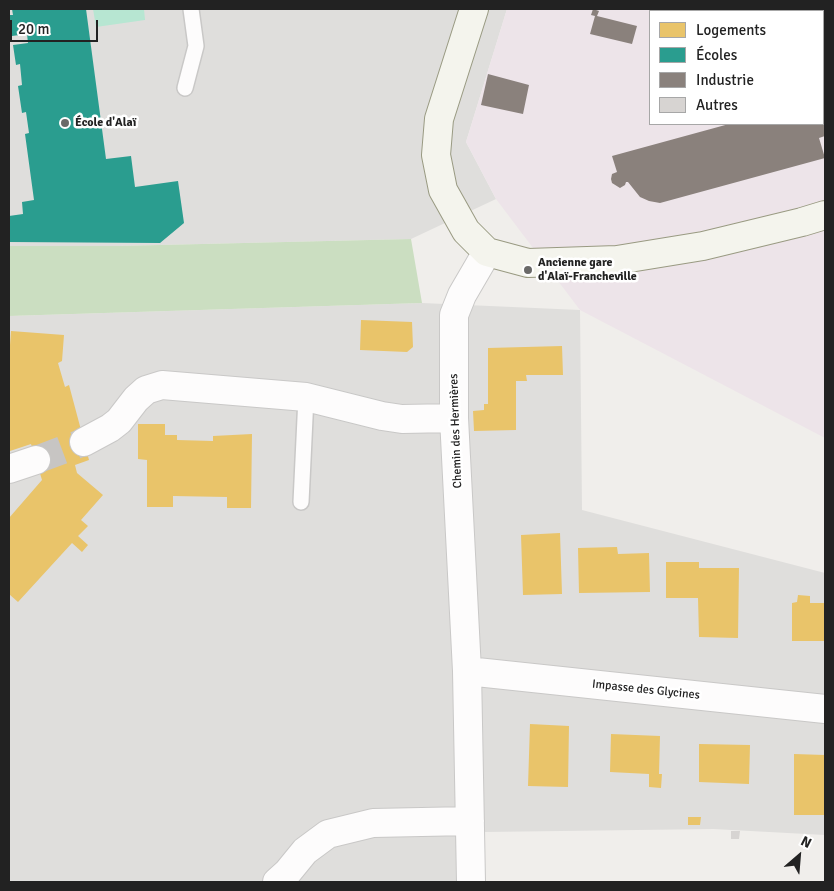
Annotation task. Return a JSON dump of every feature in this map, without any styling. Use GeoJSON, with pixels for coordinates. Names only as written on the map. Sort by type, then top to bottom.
{"type":"FeatureCollection","features":[{"type":"Feature","properties":{"kind":"main road"},"geometry":{"type":"LineString","coordinates":[[474,9],[439,119],[436,155],[443,190],[466,231],[487,252],[528,263],[617,260],[684,249],[825,215]]}},
{"type":"Feature","properties":{"kind":"street","name":"Chemin des Hermières"},"geometry":{"type":"LineString","coordinates":[[471,882],[466,671],[454,418],[454,315],[462,295],[487,252]]}},
{"type":"Feature","properties":{"kind":"street"},"geometry":{"type":"LineString","coordinates":[[84,442],[119,421],[136,399],[146,390],[162,385],[306,397],[382,416],[454,418]]}},
{"type":"Feature","properties":{"kind":"street"},"geometry":{"type":"LineString","coordinates":[[9,470],[36,460]]}},
{"type":"Feature","properties":{"kind":"street","name":"Impasse des Glycines"},"geometry":{"type":"LineString","coordinates":[[466,671],[825,709]]}},
{"type":"Feature","properties":{"kind":"street"},"geometry":{"type":"LineString","coordinates":[[277,882],[305,851],[328,834],[373,823],[470,821]]}},
{"type":"Feature","properties":{"kind":"lane"},"geometry":{"type":"LineString","coordinates":[[185,88],[196,46],[191,9]]}},
{"type":"Feature","properties":{"kind":"lane"},"geometry":{"type":"LineString","coordinates":[[300,502],[306,397]]}},
{"type":"Feature","properties":{"kind":"shaded area"},"geometry":{"type":"Polygon","coordinates":[[[9,9],[507,9],[466,142],[496,199],[411,239],[118,246],[9,246],[9,9]]]}},
{"type":"Feature","properties":{"kind":"shaded area"},"geometry":{"type":"Polygon","coordinates":[[[507,9],[825,9],[825,438],[580,310],[496,199],[466,142],[507,9]]]}},
{"type":"Feature","properties":{"kind":"shaded area"},"geometry":{"type":"Polygon","coordinates":[[[422,303],[580,310],[582,510],[825,573],[825,835],[713,829],[485,832],[485,882],[9,882],[9,316],[422,303]]]}},
{"type":"Feature","properties":{"kind":"green space"},"geometry":{"type":"Polygon","coordinates":[[[93,9],[144,9],[145,20],[96,27],[93,9]]]}},
{"type":"Feature","properties":{"kind":"green space"},"geometry":{"type":"Polygon","coordinates":[[[411,239],[422,303],[9,316],[9,246],[118,246],[411,239]]]}},
{"type":"Feature","properties":{"kind":"building: Logements"},"geometry":{"type":"Polygon","coordinates":[[[361,320],[412,322],[413,347],[407,352],[360,350],[361,320]]]}},
{"type":"Feature","properties":{"kind":"building: Logements"},"geometry":{"type":"Polygon","coordinates":[[[11,331],[64,335],[62,361],[58,363],[65,387],[69,385],[89,460],[75,465],[77,473],[103,495],[81,520],[88,526],[78,536],[88,545],[82,552],[72,543],[18,602],[9,594],[9,518],[42,480],[31,444],[10,451],[9,447],[9,359],[11,331]]]}},
{"type":"Feature","properties":{"kind":"building: Logements"},"geometry":{"type":"Polygon","coordinates":[[[562,346],[563,375],[526,375],[527,381],[516,381],[516,430],[474,431],[473,411],[484,410],[484,404],[488,404],[488,348],[562,346]]]}},
{"type":"Feature","properties":{"kind":"building: Logements"},"geometry":{"type":"Polygon","coordinates":[[[138,424],[165,424],[165,435],[177,435],[177,440],[213,441],[213,436],[252,434],[251,508],[227,508],[227,497],[173,496],[173,507],[147,507],[147,460],[138,459],[138,424]]]}},
{"type":"Feature","properties":{"kind":"building: Logements"},"geometry":{"type":"Polygon","coordinates":[[[560,533],[562,594],[523,595],[521,535],[560,533]]]}},
{"type":"Feature","properties":{"kind":"building: Logements"},"geometry":{"type":"Polygon","coordinates":[[[617,547],[618,554],[649,553],[650,592],[579,593],[578,548],[617,547]]]}},
{"type":"Feature","properties":{"kind":"building: Logements"},"geometry":{"type":"Polygon","coordinates":[[[666,562],[699,562],[699,568],[739,568],[738,638],[699,637],[698,598],[666,598],[666,562]]]}},
{"type":"Feature","properties":{"kind":"building: Logements"},"geometry":{"type":"Polygon","coordinates":[[[798,595],[810,596],[810,603],[825,603],[825,641],[792,641],[792,603],[797,602],[798,595]]]}},
{"type":"Feature","properties":{"kind":"building: Logements"},"geometry":{"type":"Polygon","coordinates":[[[530,724],[569,726],[568,787],[528,786],[530,724]]]}},
{"type":"Feature","properties":{"kind":"building: Logements"},"geometry":{"type":"Polygon","coordinates":[[[611,734],[660,736],[659,774],[662,774],[661,788],[649,787],[649,774],[610,772],[611,734]]]}},
{"type":"Feature","properties":{"kind":"building: Logements"},"geometry":{"type":"Polygon","coordinates":[[[699,744],[750,745],[749,784],[699,782],[699,744]]]}},
{"type":"Feature","properties":{"kind":"building: Logements"},"geometry":{"type":"Polygon","coordinates":[[[794,754],[825,755],[825,815],[794,815],[794,754]]]}},
{"type":"Feature","properties":{"kind":"building: Logements"},"geometry":{"type":"Polygon","coordinates":[[[688,817],[701,817],[700,825],[688,825],[688,817]]]}},
{"type":"Feature","properties":{"kind":"building: Écoles","name":"École d'Alaï"},"geometry":{"type":"Polygon","coordinates":[[[12,9],[86,9],[106,159],[131,156],[135,187],[178,181],[184,223],[160,243],[9,242],[9,216],[23,214],[22,202],[34,200],[25,134],[29,133],[26,112],[22,113],[18,86],[22,85],[20,64],[16,65],[13,45],[28,43],[27,34],[12,36],[9,15],[13,15],[12,9]]]}},
{"type":"Feature","properties":{"kind":"building: Industrie"},"geometry":{"type":"Polygon","coordinates":[[[593,9],[599,11],[597,16],[637,26],[632,44],[590,34],[595,16],[591,15],[593,9]]]}},
{"type":"Feature","properties":{"kind":"building: Industrie"},"geometry":{"type":"Polygon","coordinates":[[[488,74],[529,85],[523,114],[481,105],[488,74]]]}},
{"type":"Feature","properties":{"kind":"building: Industrie"},"geometry":{"type":"Polygon","coordinates":[[[825,101],[825,136],[819,138],[825,158],[660,203],[640,197],[628,182],[620,188],[612,183],[612,174],[617,172],[612,156],[725,125],[824,125],[825,101]]]}},
{"type":"Feature","properties":{"kind":"building: Autres"},"geometry":{"type":"Polygon","coordinates":[[[731,831],[740,831],[739,839],[731,839],[731,831]]]}},
{"type":"Feature","properties":{"kind":"tunnel"},"geometry":{"type":"LineString","coordinates":[[36,460],[84,442]]}},
{"type":"Feature","properties":{"kind":"place","name":"École d'Alaï"},"geometry":{"type":"Point","coordinates":[65,123]}},
{"type":"Feature","properties":{"kind":"place","name":"Ancienne gare d'Alaï-Francheville"},"geometry":{"type":"Point","coordinates":[528,270]}}]}
